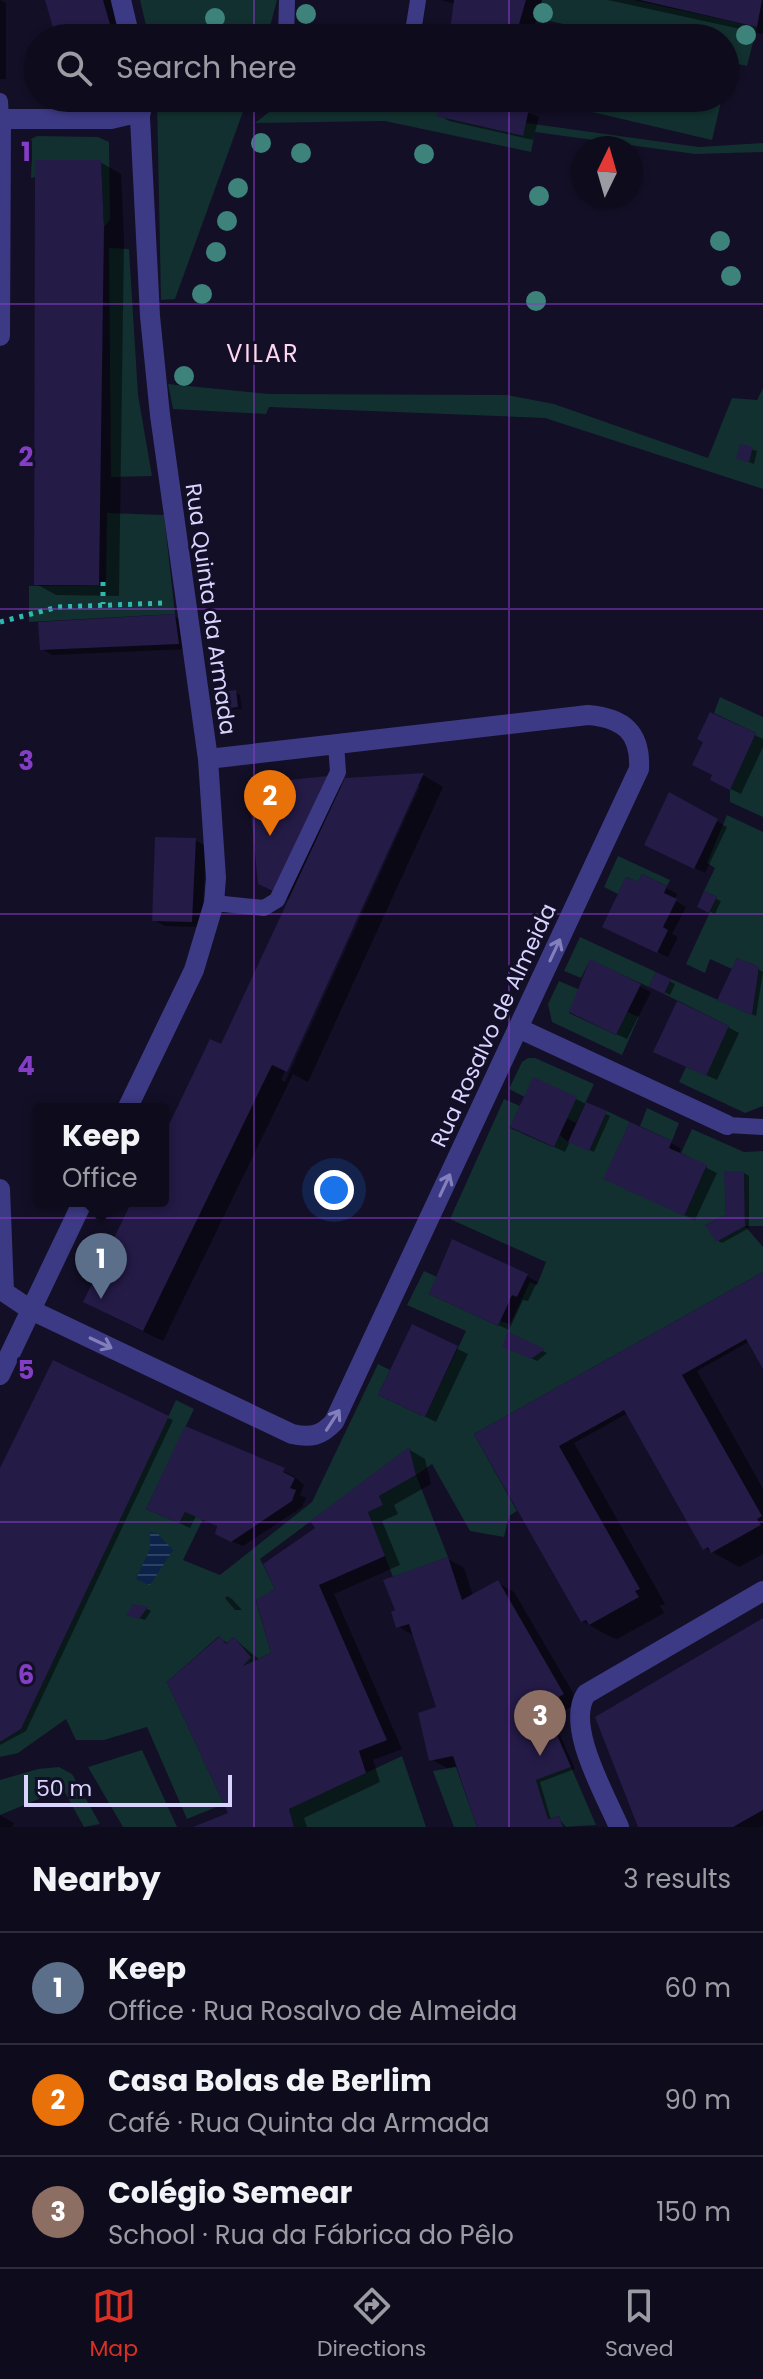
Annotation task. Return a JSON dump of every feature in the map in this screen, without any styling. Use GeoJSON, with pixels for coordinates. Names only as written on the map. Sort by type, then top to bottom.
{"type":"FeatureCollection","features":[{"type":"Feature","properties":{"kind":"street"},"geometry":{"type":"LineString","coordinates":[[121,0],[127,24]]}},
{"type":"Feature","properties":{"kind":"street"},"geometry":{"type":"LineString","coordinates":[[0,336],[0,113],[111,119],[126,112]]}},
{"type":"Feature","properties":{"kind":"street","name":"Rua Quinta da Armada"},"geometry":{"type":"LineString","coordinates":[[130,1103],[194,970],[214,903],[215,855],[208,759],[184,603],[150,316],[140,112]]}},
{"type":"Feature","properties":{"kind":"street","name":"Rua Rosalvo de Almeida"},"geometry":{"type":"LineString","coordinates":[[31,1310],[292,1434],[316,1436],[326,1431],[334,1422],[639,769],[635,736],[622,722],[588,715],[208,759]]}},
{"type":"Feature","properties":{"kind":"street"},"geometry":{"type":"LineString","coordinates":[[518,1028],[727,1125]]}},
{"type":"Feature","properties":{"kind":"street"},"geometry":{"type":"LineString","coordinates":[[0,1189],[4,1292],[31,1310]]}},
{"type":"Feature","properties":{"kind":"street"},"geometry":{"type":"LineString","coordinates":[[0,1375],[80,1207]]}},
{"type":"Feature","properties":{"kind":"street"},"geometry":{"type":"LineString","coordinates":[[619,1827],[579,1727],[579,1704],[586,1694],[763,1591]]}},
{"type":"Feature","properties":{"kind":"lane"},"geometry":{"type":"LineString","coordinates":[[286,24],[287,0]]}},
{"type":"Feature","properties":{"kind":"lane"},"geometry":{"type":"LineString","coordinates":[[414,24],[418,0]]}},
{"type":"Feature","properties":{"kind":"lane"},"geometry":{"type":"LineString","coordinates":[[214,903],[264,908],[277,900],[338,772],[336,744]]}},
{"type":"Feature","properties":{"kind":"lane"},"geometry":{"type":"LineString","coordinates":[[727,1125],[763,1127]]}},
{"type":"Feature","properties":{"kind":"path"},"geometry":{"type":"LineString","coordinates":[[103,582],[103,604]]}},
{"type":"Feature","properties":{"kind":"path"},"geometry":{"type":"LineString","coordinates":[[0,622],[58,607],[184,603]]}},
{"type":"Feature","properties":{"kind":"green space"},"geometry":{"type":"Polygon","coordinates":[[[140,0],[277,0],[271,24],[146,24],[140,0]]]}},
{"type":"Feature","properties":{"kind":"green space"},"geometry":{"type":"Polygon","coordinates":[[[542,0],[634,0],[757,27],[747,66],[739,64],[739,24],[563,24],[537,18],[542,0]]]}},
{"type":"Feature","properties":{"kind":"green space"},"geometry":{"type":"Polygon","coordinates":[[[157,112],[243,112],[175,299],[161,300],[157,112]]]}},
{"type":"Feature","properties":{"kind":"green space"},"geometry":{"type":"Polygon","coordinates":[[[269,112],[438,112],[437,116],[522,136],[526,123],[620,136],[571,137],[535,132],[531,152],[385,121],[255,123],[269,112]]]}},
{"type":"Feature","properties":{"kind":"green space"},"geometry":{"type":"Polygon","coordinates":[[[592,112],[719,112],[712,140],[592,112]]]}},
{"type":"Feature","properties":{"kind":"green space"},"geometry":{"type":"Polygon","coordinates":[[[37,136],[98,137],[109,142],[110,220],[104,227],[101,161],[31,178],[32,152],[24,152],[23,143],[37,136]]]}},
{"type":"Feature","properties":{"kind":"green space"},"geometry":{"type":"Polygon","coordinates":[[[643,139],[699,147],[763,143],[763,152],[695,154],[643,147],[643,139]]]}},
{"type":"Feature","properties":{"kind":"green space"},"geometry":{"type":"Polygon","coordinates":[[[109,248],[129,249],[138,395],[152,476],[111,477],[109,248]]]}},
{"type":"Feature","properties":{"kind":"green space"},"geometry":{"type":"Polygon","coordinates":[[[168,384],[269,394],[507,395],[554,404],[708,458],[732,398],[757,400],[763,388],[763,489],[545,418],[269,407],[266,414],[173,409],[168,384]]]}},
{"type":"Feature","properties":{"kind":"green space"},"geometry":{"type":"Polygon","coordinates":[[[107,513],[164,515],[175,614],[29,622],[29,586],[106,585],[107,513]]]}},
{"type":"Feature","properties":{"kind":"green space"},"geometry":{"type":"Polygon","coordinates":[[[720,697],[763,717],[763,817],[730,802],[730,790],[756,733],[714,713],[720,697]]]}},
{"type":"Feature","properties":{"kind":"green space"},"geometry":{"type":"Polygon","coordinates":[[[727,815],[763,832],[763,1106],[745,1113],[679,1082],[686,1067],[706,1075],[729,1026],[664,994],[671,979],[752,1015],[759,967],[737,958],[732,969],[710,959],[705,973],[686,964],[717,897],[704,891],[715,868],[707,863],[727,815]]]}},
{"type":"Feature","properties":{"kind":"green space"},"geometry":{"type":"Polygon","coordinates":[[[618,856],[670,880],[667,886],[642,874],[638,882],[626,877],[618,894],[604,887],[618,856]]]}},
{"type":"Feature","properties":{"kind":"green space"},"geometry":{"type":"Polygon","coordinates":[[[580,937],[656,972],[649,987],[590,960],[581,978],[564,971],[580,937]]]}},
{"type":"Feature","properties":{"kind":"green space"},"geometry":{"type":"Polygon","coordinates":[[[559,981],[580,990],[569,1013],[616,1035],[627,1012],[639,1017],[622,1055],[552,1022],[548,1004],[559,981]]]}},
{"type":"Feature","properties":{"kind":"green space"},"geometry":{"type":"Polygon","coordinates":[[[535,1058],[594,1084],[576,1123],[509,1089],[522,1062],[535,1058]]]}},
{"type":"Feature","properties":{"kind":"green space"},"geometry":{"type":"Polygon","coordinates":[[[504,1099],[520,1106],[510,1128],[553,1147],[560,1135],[568,1142],[607,1111],[630,1122],[604,1179],[684,1215],[707,1166],[681,1153],[692,1129],[744,1152],[763,1151],[763,1226],[745,1226],[763,1247],[763,1272],[474,1434],[517,1511],[509,1516],[504,1537],[470,1531],[432,1464],[416,1475],[409,1448],[260,1559],[275,1589],[256,1601],[271,1653],[243,1666],[251,1656],[234,1637],[226,1644],[219,1636],[167,1682],[224,1804],[187,1819],[147,1727],[104,1740],[76,1740],[66,1719],[18,1753],[0,1757],[0,1742],[21,1729],[176,1400],[194,1409],[146,1509],[179,1523],[185,1512],[203,1519],[183,1560],[220,1575],[312,1502],[378,1364],[390,1370],[378,1395],[425,1417],[466,1331],[407,1305],[424,1271],[437,1277],[429,1294],[498,1326],[500,1321],[510,1324],[530,1282],[537,1285],[546,1262],[450,1219],[504,1099]],[[725,1171],[726,1215],[705,1225],[745,1226],[744,1172],[725,1171]]]}},
{"type":"Feature","properties":{"kind":"green space"},"geometry":{"type":"Polygon","coordinates":[[[647,1108],[679,1123],[672,1141],[640,1126],[647,1108]]]}},
{"type":"Feature","properties":{"kind":"green space"},"geometry":{"type":"Polygon","coordinates":[[[416,1475],[448,1557],[393,1577],[368,1512],[383,1505],[379,1496],[416,1475]]]}},
{"type":"Feature","properties":{"kind":"green space"},"geometry":{"type":"Polygon","coordinates":[[[142,1750],[177,1827],[123,1827],[88,1767],[142,1750]]]}},
{"type":"Feature","properties":{"kind":"green space"},"geometry":{"type":"Polygon","coordinates":[[[402,1756],[426,1827],[294,1827],[289,1809],[402,1756]]]}},
{"type":"Feature","properties":{"kind":"green space"},"geometry":{"type":"Polygon","coordinates":[[[59,1767],[72,1774],[100,1824],[84,1827],[63,1789],[0,1815],[0,1780],[38,1769],[59,1767]]]}},
{"type":"Feature","properties":{"kind":"green space"},"geometry":{"type":"Polygon","coordinates":[[[456,1767],[477,1827],[454,1827],[433,1771],[456,1767]]]}},
{"type":"Feature","properties":{"kind":"green space"},"geometry":{"type":"Polygon","coordinates":[[[571,1767],[596,1825],[563,1827],[559,1816],[548,1819],[536,1780],[571,1767]]]}},
{"type":"Feature","properties":{"kind":"water"},"geometry":{"type":"Polygon","coordinates":[[[150,1532],[157,1533],[173,1550],[150,1585],[136,1579],[150,1549],[150,1532]]]}},
{"type":"Feature","properties":{"kind":"building"},"geometry":{"type":"Polygon","coordinates":[[[45,0],[103,0],[110,24],[52,24],[45,0]]]}},
{"type":"Feature","properties":{"kind":"building"},"geometry":{"type":"Polygon","coordinates":[[[454,0],[526,0],[519,24],[451,24],[454,0]]]}},
{"type":"Feature","properties":{"kind":"building"},"geometry":{"type":"Polygon","coordinates":[[[640,0],[762,0],[757,27],[640,0]]]}},
{"type":"Feature","properties":{"kind":"building"},"geometry":{"type":"Polygon","coordinates":[[[437,112],[528,112],[523,136],[436,116],[437,112]]]}},
{"type":"Feature","properties":{"kind":"building"},"geometry":{"type":"Polygon","coordinates":[[[35,160],[101,160],[104,227],[99,585],[34,585],[35,160]]]}},
{"type":"Feature","properties":{"kind":"building"},"geometry":{"type":"Polygon","coordinates":[[[740,444],[753,447],[749,462],[736,459],[740,444]]]}},
{"type":"Feature","properties":{"kind":"building"},"geometry":{"type":"Polygon","coordinates":[[[175,614],[179,644],[40,650],[38,622],[175,614]]]}},
{"type":"Feature","properties":{"kind":"building"},"geometry":{"type":"Polygon","coordinates":[[[236,690],[238,707],[223,709],[221,692],[236,690]]]}},
{"type":"Feature","properties":{"kind":"building"},"geometry":{"type":"Polygon","coordinates":[[[710,712],[756,733],[730,790],[710,780],[712,775],[692,765],[703,742],[697,739],[710,712]]]}},
{"type":"Feature","properties":{"kind":"building"},"geometry":{"type":"Polygon","coordinates":[[[424,773],[287,1072],[272,1065],[143,1331],[83,1302],[129,1207],[169,1207],[169,1124],[210,1039],[221,1044],[345,778],[424,773]]]}},
{"type":"Feature","properties":{"kind":"building"},"geometry":{"type":"Polygon","coordinates":[[[328,776],[273,891],[258,884],[248,784],[328,776]]]}},
{"type":"Feature","properties":{"kind":"building"},"geometry":{"type":"Polygon","coordinates":[[[669,792],[718,819],[694,869],[644,845],[669,792]]]}},
{"type":"Feature","properties":{"kind":"building"},"geometry":{"type":"Polygon","coordinates":[[[155,837],[196,838],[192,922],[152,921],[155,837]]]}},
{"type":"Feature","properties":{"kind":"building"},"geometry":{"type":"Polygon","coordinates":[[[642,874],[667,886],[664,893],[677,899],[663,927],[668,930],[657,953],[602,927],[626,877],[638,882],[642,874]]]}},
{"type":"Feature","properties":{"kind":"building"},"geometry":{"type":"Polygon","coordinates":[[[704,891],[717,897],[709,913],[697,907],[704,891]]]}},
{"type":"Feature","properties":{"kind":"building"},"geometry":{"type":"Polygon","coordinates":[[[737,958],[759,967],[752,1015],[717,1000],[737,958]]]}},
{"type":"Feature","properties":{"kind":"building"},"geometry":{"type":"Polygon","coordinates":[[[590,959],[641,984],[616,1035],[569,1012],[590,959]]]}},
{"type":"Feature","properties":{"kind":"building"},"geometry":{"type":"Polygon","coordinates":[[[656,972],[671,979],[664,994],[649,987],[656,972]]]}},
{"type":"Feature","properties":{"kind":"building"},"geometry":{"type":"Polygon","coordinates":[[[677,1001],[729,1026],[706,1076],[653,1052],[677,1001]]]}},
{"type":"Feature","properties":{"kind":"building"},"geometry":{"type":"Polygon","coordinates":[[[533,1077],[577,1097],[554,1147],[510,1127],[533,1077]]]}},
{"type":"Feature","properties":{"kind":"building"},"geometry":{"type":"Polygon","coordinates":[[[586,1102],[607,1111],[589,1151],[568,1142],[586,1102]]]}},
{"type":"Feature","properties":{"kind":"building"},"geometry":{"type":"Polygon","coordinates":[[[630,1122],[672,1141],[669,1148],[707,1165],[684,1216],[603,1179],[630,1122]]]}},
{"type":"Feature","properties":{"kind":"building"},"geometry":{"type":"Polygon","coordinates":[[[724,1171],[744,1171],[745,1226],[716,1242],[705,1225],[726,1215],[724,1171]]]}},
{"type":"Feature","properties":{"kind":"building"},"geometry":{"type":"Polygon","coordinates":[[[452,1239],[528,1274],[517,1297],[512,1295],[498,1326],[429,1294],[452,1239]]]}},
{"type":"Feature","properties":{"kind":"building"},"geometry":{"type":"Polygon","coordinates":[[[763,1272],[763,1369],[746,1339],[682,1375],[762,1516],[757,1519],[761,1525],[711,1553],[708,1547],[703,1550],[624,1410],[559,1446],[640,1589],[635,1591],[639,1597],[589,1625],[586,1620],[581,1622],[474,1434],[763,1272]]]}},
{"type":"Feature","properties":{"kind":"building"},"geometry":{"type":"Polygon","coordinates":[[[412,1324],[458,1346],[425,1417],[378,1395],[412,1324]]]}},
{"type":"Feature","properties":{"kind":"building"},"geometry":{"type":"Polygon","coordinates":[[[508,1332],[545,1349],[531,1359],[502,1347],[508,1332]]]}},
{"type":"Feature","properties":{"kind":"building"},"geometry":{"type":"Polygon","coordinates":[[[53,1360],[169,1416],[21,1729],[0,1742],[0,1468],[53,1360]]]}},
{"type":"Feature","properties":{"kind":"building"},"geometry":{"type":"Polygon","coordinates":[[[185,1426],[285,1468],[283,1472],[295,1478],[290,1488],[296,1490],[292,1501],[231,1542],[215,1534],[217,1526],[185,1512],[179,1523],[146,1509],[185,1426]]]}},
{"type":"Feature","properties":{"kind":"building"},"geometry":{"type":"Polygon","coordinates":[[[409,1447],[416,1475],[379,1496],[383,1505],[368,1512],[385,1556],[319,1585],[387,1740],[359,1751],[366,1773],[289,1809],[294,1827],[193,1827],[228,1813],[167,1682],[220,1636],[226,1644],[234,1637],[251,1657],[243,1666],[271,1653],[256,1600],[275,1589],[263,1564],[315,1528],[310,1521],[409,1447]]]}},
{"type":"Feature","properties":{"kind":"building"},"geometry":{"type":"Polygon","coordinates":[[[448,1557],[462,1600],[498,1580],[564,1694],[544,1705],[571,1767],[536,1780],[548,1819],[559,1816],[563,1827],[477,1827],[453,1756],[429,1761],[418,1713],[436,1707],[409,1624],[396,1628],[391,1612],[395,1610],[383,1580],[448,1557]]]}},
{"type":"Feature","properties":{"kind":"building"},"geometry":{"type":"Polygon","coordinates":[[[133,1604],[148,1607],[139,1619],[126,1615],[133,1604]]]}},
{"type":"Feature","properties":{"kind":"building"},"geometry":{"type":"Polygon","coordinates":[[[763,1618],[763,1810],[733,1827],[638,1827],[595,1717],[763,1618]]]}},
{"type":"Feature","properties":{"kind":"place","name":"Casa Bolas de Berlim"},"geometry":{"type":"Point","coordinates":[270,836]}},
{"type":"Feature","properties":{"kind":"place","name":"Keep"},"geometry":{"type":"Point","coordinates":[101,1299]}},
{"type":"Feature","properties":{"kind":"place","name":"Colégio Semear"},"geometry":{"type":"Point","coordinates":[540,1756]}},
{"type":"Feature","properties":{"kind":"district","name":"VILAR"},"geometry":{"type":"Point","coordinates":[263,354]}}]}
